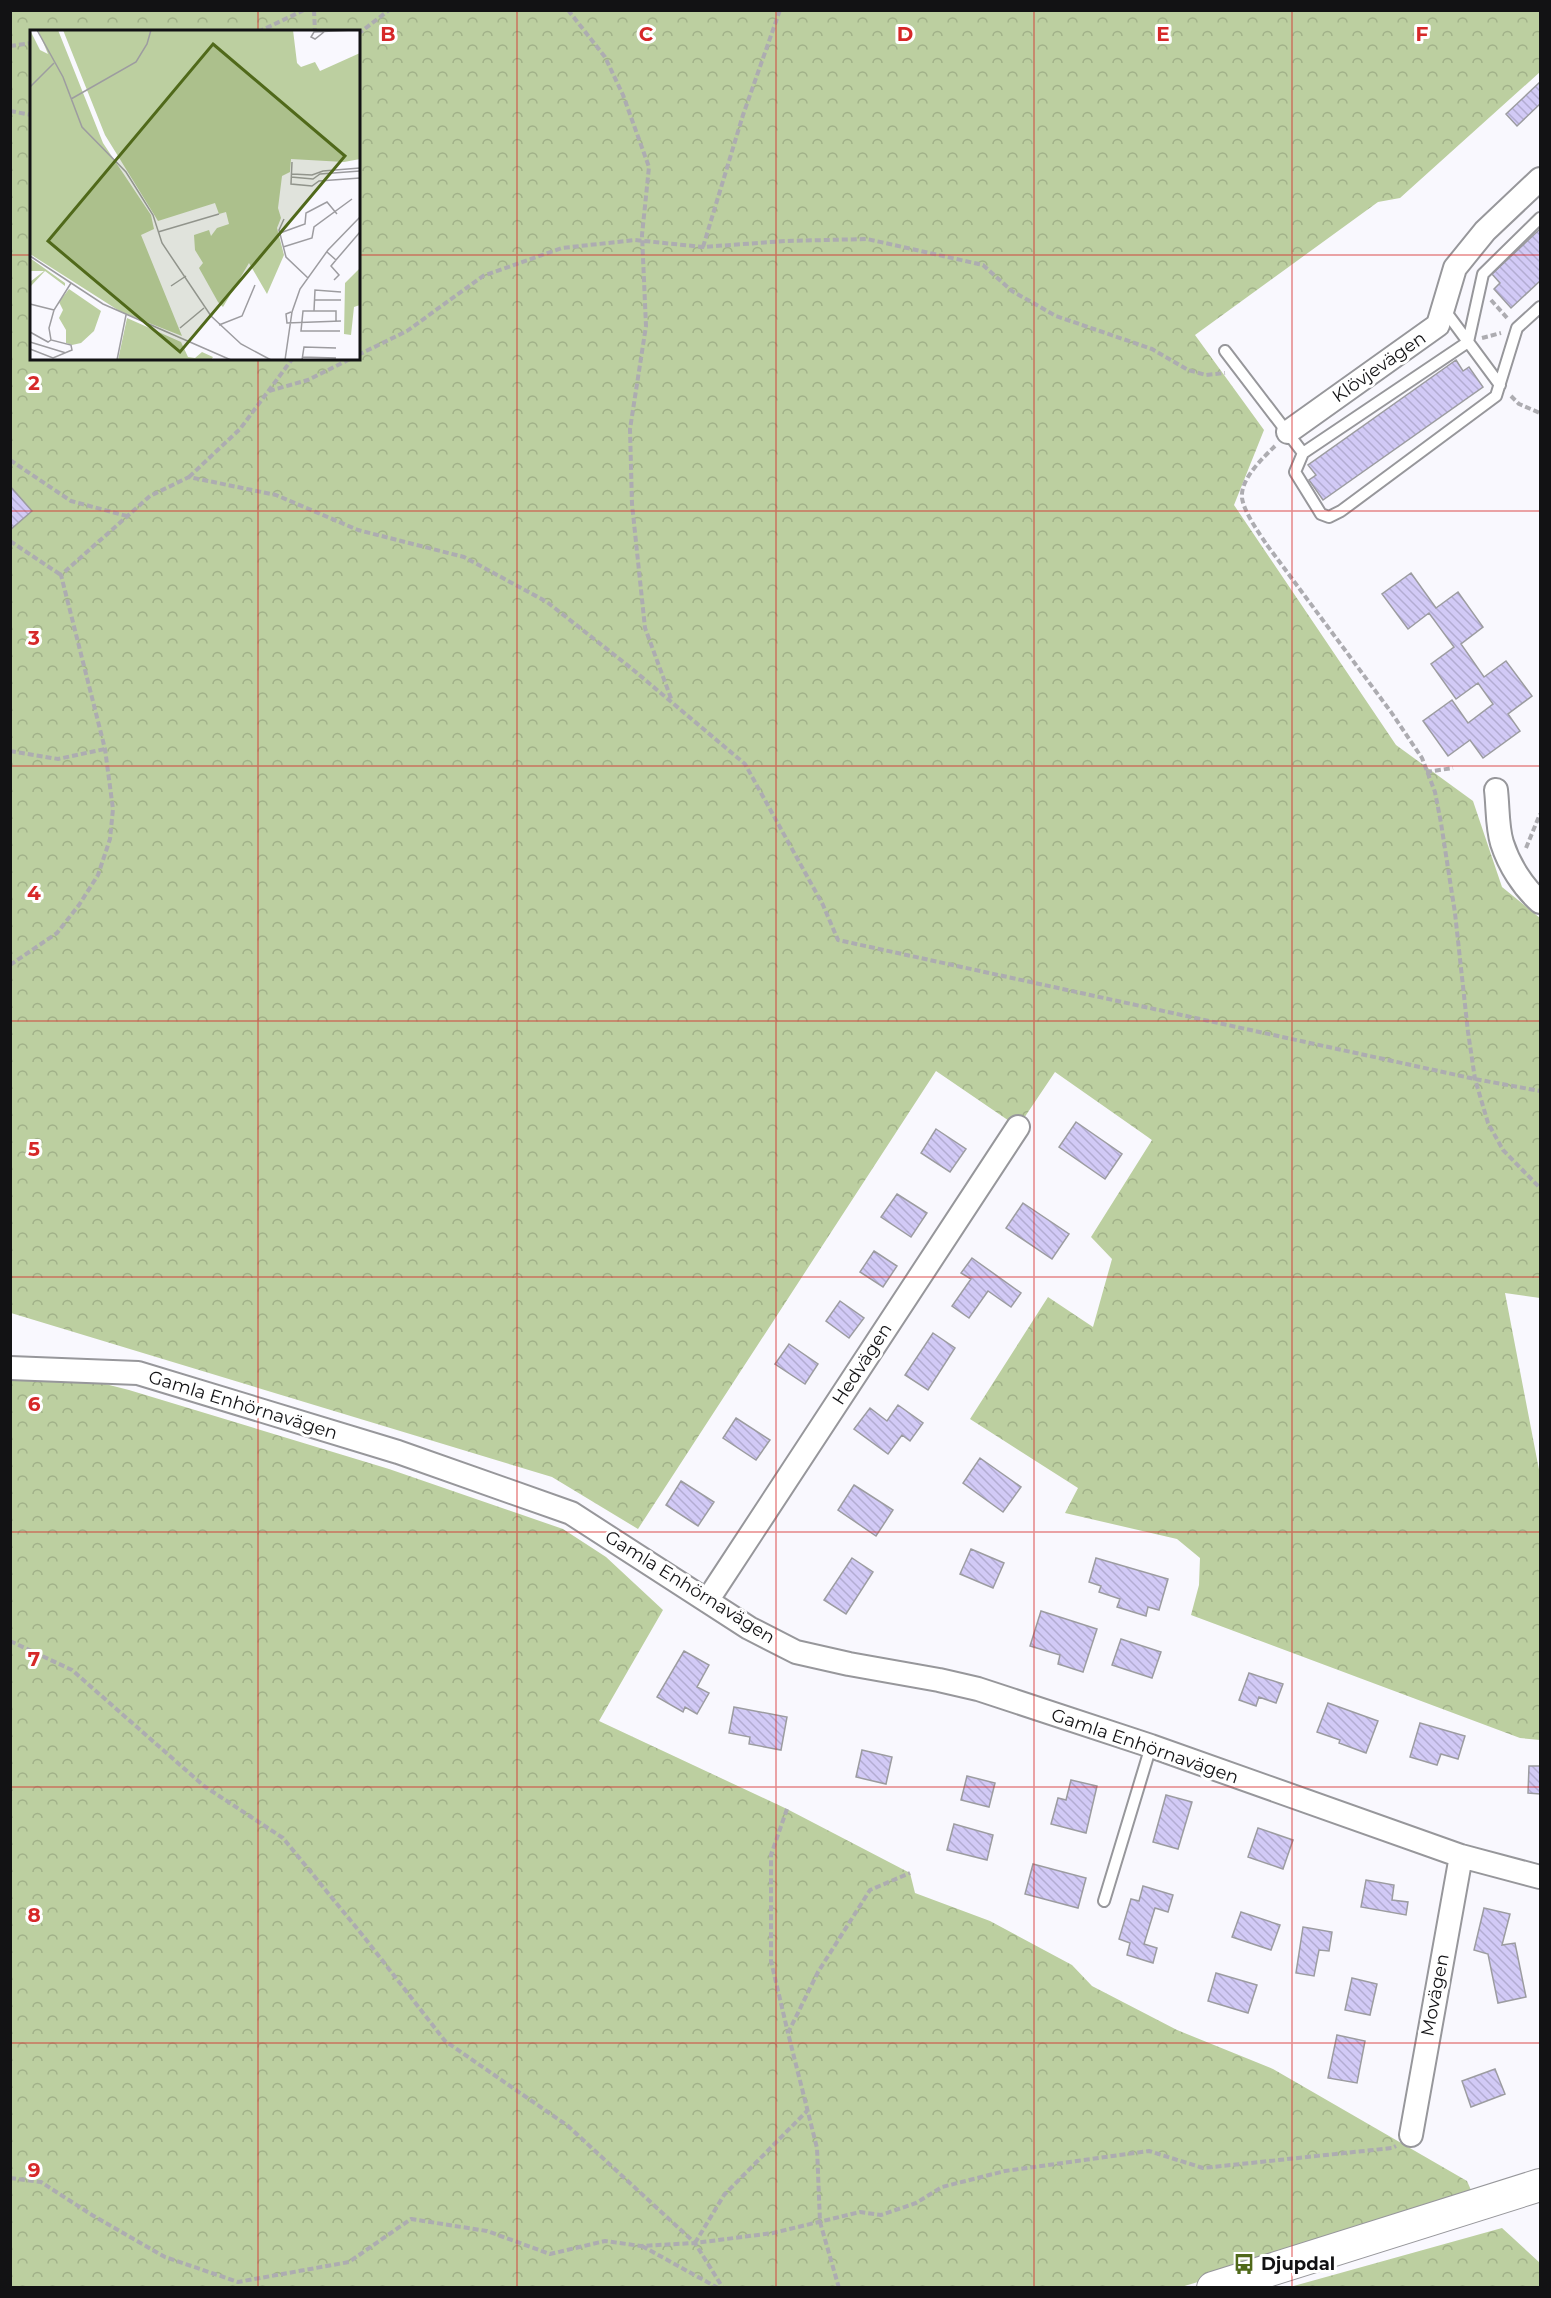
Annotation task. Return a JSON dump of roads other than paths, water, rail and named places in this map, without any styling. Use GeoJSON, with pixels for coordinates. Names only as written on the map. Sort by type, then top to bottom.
{"type":"FeatureCollection","features":[{"type":"Feature","properties":{"kind":"main road"},"geometry":{"type":"LineString","coordinates":[[1213,2288],[1540,2185]]}},
{"type":"Feature","properties":{"kind":"street","name":"Klövjevägen"},"geometry":{"type":"LineString","coordinates":[[1285,435],[1438,325],[1455,268],[1485,231],[1540,179]]}},
{"type":"Feature","properties":{"kind":"street"},"geometry":{"type":"LineString","coordinates":[[1496,790],[1501,842],[1514,870],[1528,891],[1540,902]]}},
{"type":"Feature","properties":{"kind":"street","name":"Hedvägen"},"geometry":{"type":"LineString","coordinates":[[707,1601],[1018,1127]]}},
{"type":"Feature","properties":{"kind":"street","name":"Gamla Enhörnavägen"},"geometry":{"type":"LineString","coordinates":[[10,1368],[138,1373],[398,1452],[571,1513],[749,1628],[796,1652],[978,1689],[1151,1746],[1461,1856],[1540,1877]]}},
{"type":"Feature","properties":{"kind":"street","name":"Movägen"},"geometry":{"type":"LineString","coordinates":[[1411,2134],[1461,1856]]}},
{"type":"Feature","properties":{"kind":"lane"},"geometry":{"type":"LineString","coordinates":[[1540,218],[1483,274],[1468,342],[1303,453],[1295,472],[1321,514],[1329,517],[1341,511],[1496,396],[1516,328],[1540,307]]}},
{"type":"Feature","properties":{"kind":"lane"},"geometry":{"type":"LineString","coordinates":[[1443,308],[1500,385]]}},
{"type":"Feature","properties":{"kind":"lane"},"geometry":{"type":"LineString","coordinates":[[1225,351],[1285,435],[1303,453]]}},
{"type":"Feature","properties":{"kind":"lane"},"geometry":{"type":"LineString","coordinates":[[1104,1901],[1151,1746]]}},
{"type":"Feature","properties":{"kind":"place","name":"Djupdal"},"geometry":{"type":"Point","coordinates":[1244,2264]}}]}
